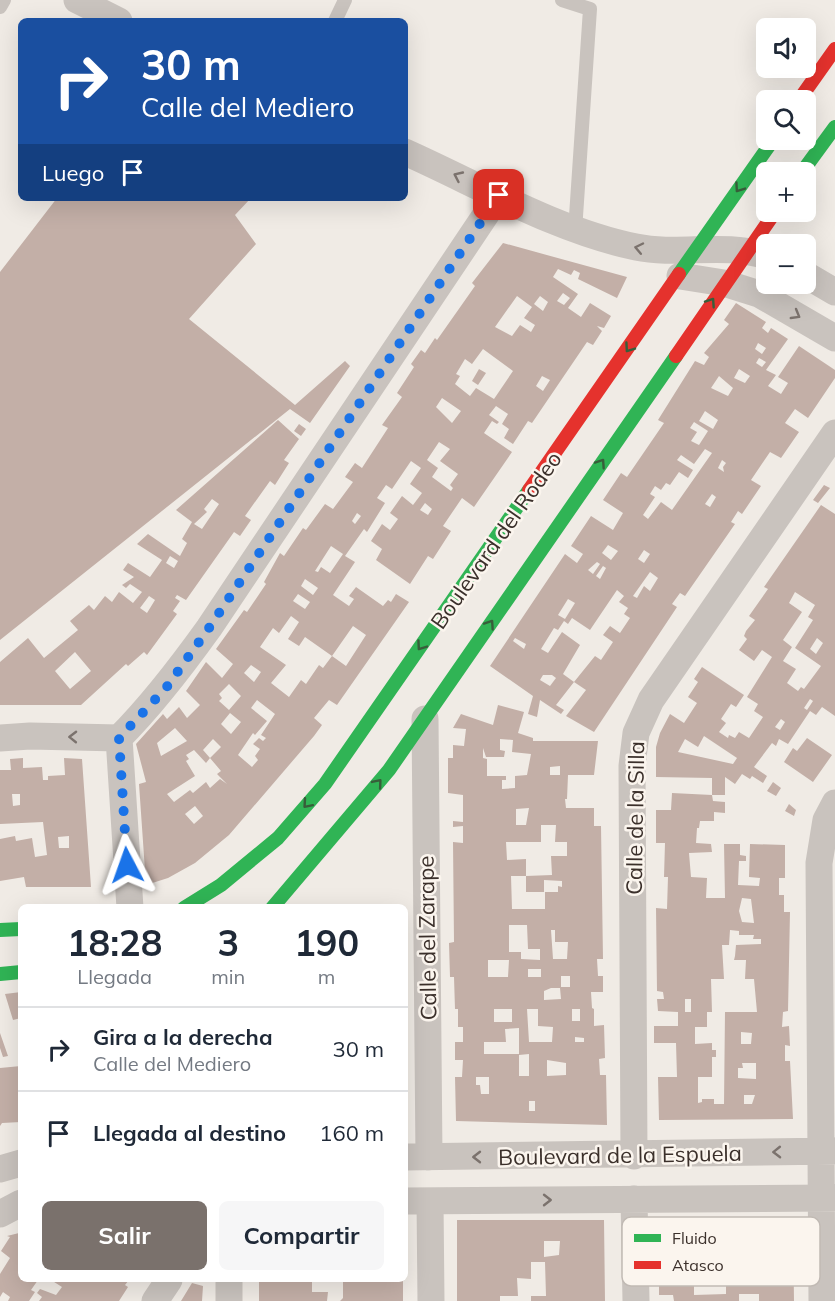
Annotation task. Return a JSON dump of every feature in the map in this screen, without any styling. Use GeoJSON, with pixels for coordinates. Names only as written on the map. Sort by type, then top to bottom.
{"type":"FeatureCollection","features":[{"type":"Feature","properties":{"kind":"street"},"geometry":{"type":"LineString","coordinates":[[807,90],[835,49]]}},
{"type":"Feature","properties":{"kind":"street"},"geometry":{"type":"LineString","coordinates":[[809,162],[835,127]]}},
{"type":"Feature","properties":{"kind":"street","name":"Boulevard del Rodeo"},"geometry":{"type":"LineString","coordinates":[[190,904],[221,885],[278,838],[325,784],[680,276],[765,150]]}},
{"type":"Feature","properties":{"kind":"street"},"geometry":{"type":"LineString","coordinates":[[408,153],[575,231],[653,251],[697,249],[756,253]]}},
{"type":"Feature","properties":{"kind":"street"},"geometry":{"type":"LineString","coordinates":[[0,738],[119,738],[166,688],[209,628],[499,195]]}},
{"type":"Feature","properties":{"kind":"street","name":"Boulevard del Rodeo"},"geometry":{"type":"LineString","coordinates":[[275,904],[388,770],[724,283],[756,254]]}},
{"type":"Feature","properties":{"kind":"street"},"geometry":{"type":"LineString","coordinates":[[680,276],[724,283],[759,294],[835,338]]}},
{"type":"Feature","properties":{"kind":"street"},"geometry":{"type":"LineString","coordinates":[[816,281],[835,292]]}},
{"type":"Feature","properties":{"kind":"street","name":"Calle de la Silla"},"geometry":{"type":"LineString","coordinates":[[634,1156],[632,766],[636,733],[651,700],[835,433]]}},
{"type":"Feature","properties":{"kind":"street","name":"Calle del Zarape"},"geometry":{"type":"LineString","coordinates":[[417,1157],[416,965],[425,719]]}},
{"type":"Feature","properties":{"kind":"street"},"geometry":{"type":"LineString","coordinates":[[119,738],[130,904]]}},
{"type":"Feature","properties":{"kind":"street"},"geometry":{"type":"LineString","coordinates":[[822,1301],[828,1198],[828,1151],[819,863],[826,820],[835,803]]}},
{"type":"Feature","properties":{"kind":"street"},"geometry":{"type":"LineString","coordinates":[[0,930],[18,929]]}},
{"type":"Feature","properties":{"kind":"street"},"geometry":{"type":"LineString","coordinates":[[0,974],[18,972]]}},
{"type":"Feature","properties":{"kind":"street","name":"Boulevard de la Espuela"},"geometry":{"type":"LineString","coordinates":[[417,1157],[634,1156],[828,1151]]}},
{"type":"Feature","properties":{"kind":"street"},"geometry":{"type":"LineString","coordinates":[[0,1168],[18,1164]]}},
{"type":"Feature","properties":{"kind":"street","name":"Boulevard de la Espuela"},"geometry":{"type":"LineString","coordinates":[[417,1201],[828,1198]]}},
{"type":"Feature","properties":{"kind":"street"},"geometry":{"type":"LineString","coordinates":[[634,1199],[634,1217]]}},
{"type":"Feature","properties":{"kind":"street"},"geometry":{"type":"LineString","coordinates":[[417,1201],[431,1301]]}},
{"type":"Feature","properties":{"kind":"street"},"geometry":{"type":"LineString","coordinates":[[0,1214],[18,1205]]}},
{"type":"Feature","properties":{"kind":"street"},"geometry":{"type":"LineString","coordinates":[[156,1301],[168,1282]]}},
{"type":"Feature","properties":{"kind":"street"},"geometry":{"type":"LineString","coordinates":[[229,1282],[229,1301]]}},
{"type":"Feature","properties":{"kind":"street"},"geometry":{"type":"LineString","coordinates":[[636,1286],[636,1301]]}},
{"type":"Feature","properties":{"kind":"lane"},"geometry":{"type":"LineString","coordinates":[[0,8],[4,0]]}},
{"type":"Feature","properties":{"kind":"lane"},"geometry":{"type":"LineString","coordinates":[[336,18],[345,0]]}},
{"type":"Feature","properties":{"kind":"lane"},"geometry":{"type":"LineString","coordinates":[[562,0],[590,9],[575,231]]}},
{"type":"Feature","properties":{"kind":"building"},"geometry":{"type":"Polygon","coordinates":[[[55,201],[248,201],[235,215],[256,244],[189,319],[295,405],[345,361],[350,366],[310,423],[290,409],[0,640],[0,272],[55,201]]]}},
{"type":"Feature","properties":{"kind":"building"},"geometry":{"type":"Polygon","coordinates":[[[503,243],[627,277],[617,298],[578,279],[580,273],[574,270],[571,275],[558,269],[553,277],[578,294],[568,308],[581,317],[590,303],[611,316],[604,328],[597,326],[602,331],[593,345],[587,342],[532,423],[528,421],[513,444],[504,438],[509,429],[502,424],[508,414],[496,406],[489,415],[499,422],[497,424],[492,421],[484,433],[512,452],[474,507],[462,498],[443,526],[451,531],[433,559],[428,556],[410,584],[376,560],[382,549],[371,541],[382,524],[390,530],[398,519],[390,513],[402,496],[413,505],[422,493],[410,484],[421,468],[411,461],[392,489],[386,485],[377,498],[385,503],[367,532],[364,529],[345,556],[355,562],[333,595],[349,606],[354,599],[349,596],[356,587],[383,606],[388,600],[391,602],[396,594],[409,602],[337,705],[329,700],[314,718],[322,725],[314,736],[229,835],[195,863],[168,878],[146,885],[139,784],[146,782],[136,744],[163,714],[167,719],[179,707],[187,718],[200,705],[186,691],[206,662],[222,678],[233,664],[216,649],[244,610],[247,612],[266,584],[264,582],[280,553],[284,556],[303,528],[306,530],[325,504],[333,509],[353,482],[345,477],[355,463],[362,468],[388,428],[382,425],[402,397],[397,393],[414,367],[411,364],[421,350],[425,353],[435,338],[437,340],[475,286],[472,283],[503,243]],[[563,293],[557,301],[564,305],[570,298],[563,293]],[[517,296],[495,327],[512,336],[520,325],[531,332],[535,325],[524,318],[532,307],[517,296]],[[540,296],[534,304],[543,311],[548,302],[540,296]],[[483,349],[472,364],[465,359],[456,374],[460,376],[455,384],[470,396],[476,388],[494,399],[513,371],[483,349]],[[542,376],[536,386],[543,391],[550,380],[542,376]],[[442,398],[436,407],[452,423],[461,411],[442,398]],[[439,442],[427,460],[438,468],[432,477],[451,491],[453,488],[450,485],[458,474],[440,461],[450,449],[439,442]],[[425,503],[420,510],[428,515],[432,509],[425,503]],[[357,513],[352,521],[355,524],[361,516],[357,513]],[[331,546],[315,571],[318,572],[321,567],[330,573],[343,554],[331,546]],[[305,579],[301,586],[313,595],[318,588],[305,579]],[[298,594],[293,601],[305,609],[310,602],[298,594]],[[291,616],[279,633],[273,628],[260,647],[286,665],[271,683],[289,697],[301,680],[306,684],[319,665],[323,668],[332,656],[305,637],[299,646],[288,639],[299,622],[291,616]],[[353,626],[332,656],[346,666],[366,635],[353,626]],[[251,665],[244,673],[254,682],[261,672],[251,665]],[[229,684],[219,694],[222,698],[219,701],[229,710],[241,696],[229,684]],[[257,700],[251,708],[267,721],[255,735],[253,733],[238,755],[252,767],[258,760],[255,756],[260,749],[253,744],[259,738],[263,741],[266,738],[261,735],[275,714],[257,700]],[[230,713],[221,724],[231,734],[241,722],[230,713]],[[175,728],[157,743],[161,756],[187,741],[175,728]],[[213,739],[203,750],[210,758],[221,747],[213,739]],[[194,750],[186,755],[189,759],[186,761],[195,776],[167,794],[174,802],[190,790],[193,793],[206,782],[210,788],[220,779],[227,784],[217,774],[221,771],[210,758],[206,763],[194,750]],[[195,806],[185,814],[194,824],[203,816],[195,806]]]}},
{"type":"Feature","properties":{"kind":"building"},"geometry":{"type":"Polygon","coordinates":[[[736,303],[766,322],[762,328],[768,333],[771,328],[788,339],[766,370],[776,375],[768,386],[781,394],[788,383],[778,377],[799,346],[835,370],[835,378],[808,418],[795,409],[785,423],[799,432],[781,458],[770,452],[751,480],[761,486],[742,514],[738,511],[731,522],[735,524],[685,596],[680,593],[672,604],[677,607],[594,732],[566,716],[586,690],[574,682],[556,705],[564,710],[561,714],[540,700],[537,717],[528,714],[533,696],[490,666],[565,554],[577,563],[583,554],[571,546],[591,516],[613,530],[623,513],[603,500],[621,473],[627,477],[664,423],[658,420],[695,361],[704,365],[709,357],[704,353],[729,324],[724,320],[736,303]],[[758,343],[755,349],[762,354],[766,348],[758,343]],[[759,358],[756,363],[762,367],[766,362],[759,358]],[[739,369],[734,378],[745,383],[750,376],[739,369]],[[719,376],[711,388],[728,396],[733,388],[719,376]],[[705,411],[699,421],[713,429],[718,420],[705,411]],[[694,422],[690,428],[697,432],[691,441],[699,445],[708,431],[694,422]],[[705,449],[694,464],[681,455],[677,460],[693,470],[688,478],[679,472],[670,485],[666,483],[661,490],[655,486],[650,494],[655,497],[643,515],[648,519],[661,502],[672,510],[712,453],[705,449]],[[722,460],[718,468],[724,472],[723,467],[726,463],[722,460]],[[712,494],[705,504],[710,507],[716,497],[712,494]],[[608,545],[602,553],[611,560],[618,551],[608,545]],[[644,550],[638,559],[644,563],[650,554],[644,550]],[[597,562],[588,570],[593,574],[600,564],[597,562]],[[603,566],[596,576],[600,579],[606,568],[603,566]],[[650,572],[633,596],[637,598],[644,586],[650,591],[658,578],[650,572]],[[617,590],[590,630],[572,618],[568,624],[564,621],[558,630],[554,628],[541,649],[548,653],[562,632],[580,645],[563,674],[574,682],[595,656],[601,660],[613,642],[603,635],[610,626],[620,633],[630,618],[624,614],[628,608],[619,602],[624,596],[617,590]],[[568,599],[558,615],[565,619],[575,603],[568,599]],[[515,638],[513,641],[524,649],[526,644],[515,638]],[[543,675],[540,680],[550,686],[556,678],[552,675],[543,675]]]}},
{"type":"Feature","properties":{"kind":"building"},"geometry":{"type":"Polygon","coordinates":[[[479,369],[486,373],[478,385],[472,381],[479,369]]]}},
{"type":"Feature","properties":{"kind":"building"},"geometry":{"type":"Polygon","coordinates":[[[278,420],[299,439],[284,460],[289,463],[275,485],[270,481],[245,516],[251,520],[240,536],[234,532],[186,600],[177,595],[175,598],[180,601],[173,611],[177,614],[147,655],[144,652],[128,666],[126,664],[81,705],[0,705],[0,662],[28,638],[44,658],[78,630],[70,621],[89,605],[94,610],[105,596],[112,602],[119,592],[133,603],[142,592],[130,584],[126,588],[122,585],[134,577],[123,570],[128,563],[150,577],[162,560],[137,544],[148,534],[180,556],[187,543],[182,539],[192,522],[176,510],[278,420]],[[212,499],[204,509],[207,512],[194,524],[202,529],[219,504],[212,499]],[[170,556],[166,563],[174,568],[178,561],[170,556]],[[149,596],[140,608],[147,613],[155,600],[149,596]],[[75,652],[55,671],[70,689],[91,671],[75,652]]]}},
{"type":"Feature","properties":{"kind":"building"},"geometry":{"type":"Polygon","coordinates":[[[299,424],[306,429],[301,436],[294,431],[299,424]]]}},
{"type":"Feature","properties":{"kind":"building"},"geometry":{"type":"Polygon","coordinates":[[[824,485],[830,488],[818,503],[813,500],[824,485]]]}},
{"type":"Feature","properties":{"kind":"building"},"geometry":{"type":"Polygon","coordinates":[[[821,505],[835,514],[835,716],[822,707],[816,715],[810,711],[788,744],[779,739],[776,746],[772,743],[754,767],[767,776],[763,783],[752,776],[750,779],[742,774],[735,784],[725,777],[725,795],[712,795],[712,778],[656,777],[656,747],[660,733],[670,714],[684,723],[697,703],[688,697],[698,682],[694,679],[702,667],[744,695],[736,707],[731,704],[721,719],[726,723],[719,732],[728,738],[729,735],[735,738],[739,732],[749,738],[763,717],[754,711],[758,704],[747,697],[772,657],[762,650],[754,661],[739,650],[747,639],[744,636],[746,631],[755,620],[749,616],[768,589],[764,587],[821,505]],[[795,592],[789,603],[802,612],[783,640],[792,647],[783,661],[796,669],[787,683],[798,691],[801,687],[804,689],[821,666],[795,648],[813,620],[808,617],[815,605],[795,592]],[[817,638],[810,649],[816,654],[823,643],[817,638]],[[810,699],[804,708],[807,710],[813,701],[810,699]],[[781,719],[775,727],[780,730],[785,722],[781,719]],[[704,736],[698,747],[685,739],[678,752],[733,764],[737,758],[704,736]]]}},
{"type":"Feature","properties":{"kind":"building"},"geometry":{"type":"Polygon","coordinates":[[[498,705],[524,712],[518,733],[533,738],[533,741],[598,741],[594,775],[568,775],[567,799],[565,799],[566,808],[594,808],[594,826],[601,826],[603,959],[597,959],[598,976],[603,976],[603,992],[591,992],[594,1026],[604,1025],[605,1058],[599,1059],[600,1075],[606,1075],[607,1125],[456,1121],[455,1077],[462,1077],[463,1060],[455,1060],[455,1042],[463,1042],[463,1027],[458,1027],[458,1009],[455,1009],[454,977],[450,977],[449,943],[454,942],[453,842],[463,843],[463,826],[453,827],[453,821],[463,822],[463,795],[448,793],[448,758],[453,758],[453,745],[464,746],[466,729],[453,728],[461,714],[493,725],[498,705]],[[500,739],[500,750],[505,751],[504,757],[486,757],[483,748],[483,758],[487,759],[487,776],[506,776],[506,780],[502,780],[502,789],[515,788],[515,776],[527,775],[531,754],[512,752],[513,740],[500,739]],[[560,766],[550,767],[550,775],[560,775],[560,766]],[[529,808],[516,809],[516,825],[526,825],[529,808]],[[541,825],[541,842],[506,842],[507,860],[526,859],[526,876],[552,875],[551,856],[567,856],[567,842],[555,842],[556,825],[541,825]],[[511,876],[512,909],[545,909],[545,892],[558,892],[558,886],[562,887],[562,881],[544,880],[544,892],[526,892],[526,876],[511,876]],[[509,925],[509,952],[521,952],[521,959],[540,960],[540,949],[528,949],[527,925],[509,925]],[[551,930],[553,959],[567,959],[568,942],[555,942],[555,930],[551,930]],[[488,960],[488,977],[508,977],[509,960],[488,960]],[[528,969],[528,977],[541,977],[541,969],[528,969]],[[561,976],[561,987],[570,987],[570,976],[561,976]],[[560,988],[544,991],[544,1000],[561,999],[560,988]],[[494,1009],[494,1022],[512,1022],[512,1009],[494,1009]],[[527,1009],[529,1042],[552,1042],[553,1027],[538,1026],[538,1009],[527,1009]],[[572,1009],[572,1021],[580,1021],[580,1009],[572,1009]],[[519,1028],[505,1029],[506,1042],[484,1042],[484,1054],[519,1054],[519,1028]],[[575,1037],[575,1042],[584,1042],[584,1038],[575,1037]],[[529,1054],[519,1055],[519,1076],[529,1076],[529,1054]],[[547,1060],[547,1076],[566,1075],[566,1063],[547,1060]],[[476,1077],[476,1085],[480,1085],[481,1094],[489,1094],[489,1077],[476,1077]],[[529,1101],[529,1111],[535,1111],[535,1101],[529,1101]]]}},
{"type":"Feature","properties":{"kind":"building"},"geometry":{"type":"Polygon","coordinates":[[[807,738],[832,755],[813,782],[784,762],[793,748],[797,751],[807,738]]]}},
{"type":"Feature","properties":{"kind":"building"},"geometry":{"type":"Polygon","coordinates":[[[23,758],[23,768],[42,767],[43,780],[48,780],[48,776],[65,775],[64,758],[82,759],[91,887],[26,887],[24,877],[0,881],[0,839],[15,836],[16,841],[32,838],[35,857],[47,855],[43,822],[0,824],[0,770],[11,770],[10,759],[23,758]],[[12,794],[13,806],[20,805],[20,794],[12,794]],[[69,836],[58,837],[59,848],[69,848],[69,836]]]}},
{"type":"Feature","properties":{"kind":"building"},"geometry":{"type":"Polygon","coordinates":[[[773,782],[781,788],[776,796],[767,791],[773,782]]]}},
{"type":"Feature","properties":{"kind":"building"},"geometry":{"type":"Polygon","coordinates":[[[672,793],[712,795],[713,801],[725,802],[725,813],[714,812],[714,821],[700,821],[699,828],[697,828],[696,843],[711,844],[712,852],[689,853],[691,877],[707,878],[706,898],[725,898],[724,844],[740,844],[740,855],[746,856],[746,861],[739,861],[738,885],[759,886],[760,878],[749,877],[750,844],[785,845],[785,878],[779,878],[779,895],[784,895],[784,912],[790,912],[788,1011],[783,1012],[782,1027],[789,1026],[790,1046],[785,1045],[785,1061],[790,1061],[793,1119],[659,1120],[658,1077],[677,1077],[676,1043],[654,1043],[654,1026],[678,1026],[678,1012],[658,1011],[657,999],[664,999],[663,992],[657,991],[656,908],[667,909],[668,877],[664,877],[665,843],[656,843],[656,810],[671,810],[672,793]],[[742,898],[739,911],[742,922],[754,923],[751,899],[742,898]],[[730,930],[729,945],[722,945],[724,979],[711,979],[712,1012],[707,1012],[707,1027],[695,1027],[695,1044],[712,1043],[712,1050],[716,1050],[716,1057],[712,1057],[712,1077],[698,1077],[698,1103],[702,1102],[702,1099],[714,1099],[714,1104],[724,1104],[725,1012],[757,1012],[754,979],[745,979],[746,960],[734,960],[736,945],[761,944],[761,939],[753,939],[754,935],[739,935],[739,931],[730,930]],[[685,999],[685,1012],[691,1012],[691,999],[685,999]],[[741,1032],[741,1044],[751,1044],[752,1033],[741,1032]],[[742,1063],[743,1068],[738,1068],[738,1078],[756,1079],[756,1063],[742,1063]],[[744,1095],[744,1104],[752,1104],[755,1095],[744,1095]]]}},
{"type":"Feature","properties":{"kind":"building"},"geometry":{"type":"Polygon","coordinates":[[[789,804],[796,810],[794,816],[785,811],[789,804]]]}},
{"type":"Feature","properties":{"kind":"building"},"geometry":{"type":"Polygon","coordinates":[[[18,992],[18,1019],[13,1020],[5,994],[18,992]]]}},
{"type":"Feature","properties":{"kind":"building"},"geometry":{"type":"Polygon","coordinates":[[[0,1033],[8,1056],[3,1057],[0,1048],[0,1033]]]}},
{"type":"Feature","properties":{"kind":"building"},"geometry":{"type":"Polygon","coordinates":[[[18,1066],[18,1122],[2,1123],[0,1126],[0,1068],[18,1066]]]}},
{"type":"Feature","properties":{"kind":"building"},"geometry":{"type":"Polygon","coordinates":[[[457,1220],[604,1220],[605,1301],[531,1301],[531,1296],[546,1296],[545,1262],[531,1262],[531,1279],[517,1278],[518,1296],[500,1296],[500,1301],[457,1301],[457,1220]],[[544,1241],[544,1257],[559,1255],[560,1241],[544,1241]]]}},
{"type":"Feature","properties":{"kind":"building"},"geometry":{"type":"Polygon","coordinates":[[[18,1233],[18,1282],[37,1282],[31,1290],[35,1292],[29,1301],[8,1301],[10,1297],[3,1292],[0,1297],[0,1274],[10,1258],[1,1251],[10,1237],[7,1236],[18,1233]]]}},
{"type":"Feature","properties":{"kind":"building"},"geometry":{"type":"Polygon","coordinates":[[[54,1282],[127,1282],[125,1285],[128,1287],[119,1301],[39,1301],[42,1297],[37,1293],[40,1289],[56,1295],[62,1287],[54,1282]]]}},
{"type":"Feature","properties":{"kind":"building"},"geometry":{"type":"Polygon","coordinates":[[[259,1282],[312,1282],[312,1292],[328,1292],[327,1301],[259,1301],[259,1282]]]}},
{"type":"Feature","properties":{"kind":"building"},"geometry":{"type":"Polygon","coordinates":[[[343,1282],[403,1282],[403,1301],[340,1301],[343,1298],[343,1282]]]}},
{"type":"Feature","properties":{"kind":"building"},"geometry":{"type":"Polygon","coordinates":[[[192,1283],[203,1286],[202,1301],[181,1301],[192,1283]]]}},
{"type":"Feature","properties":{"kind":"building"},"geometry":{"type":"Polygon","coordinates":[[[659,1286],[694,1286],[694,1295],[726,1294],[726,1286],[794,1286],[794,1301],[759,1301],[759,1294],[739,1294],[739,1301],[674,1301],[673,1295],[659,1295],[659,1286]]]}},
{"type":"Feature","properties":{"kind":"traffic: fast"},"geometry":{"type":"LineString","coordinates":[[809,162],[835,127]]}},
{"type":"Feature","properties":{"kind":"traffic: fast"},"geometry":{"type":"LineString","coordinates":[[679,274],[766,150]]}},
{"type":"Feature","properties":{"kind":"traffic: fast"},"geometry":{"type":"LineString","coordinates":[[275,904],[389,770],[676,356]]}},
{"type":"Feature","properties":{"kind":"traffic: fast"},"geometry":{"type":"LineString","coordinates":[[190,904],[221,885],[278,838],[325,784],[529,490]]}},
{"type":"Feature","properties":{"kind":"traffic: fast"},"geometry":{"type":"LineString","coordinates":[[0,930],[18,929]]}},
{"type":"Feature","properties":{"kind":"traffic: fast"},"geometry":{"type":"LineString","coordinates":[[0,974],[18,972]]}},
{"type":"Feature","properties":{"kind":"traffic: jam"},"geometry":{"type":"LineString","coordinates":[[806,90],[835,49]]}},
{"type":"Feature","properties":{"kind":"traffic: jam"},"geometry":{"type":"LineString","coordinates":[[676,356],[768,222]]}},
{"type":"Feature","properties":{"kind":"traffic: jam"},"geometry":{"type":"LineString","coordinates":[[529,490],[679,274]]}},
{"type":"Feature","properties":{"kind":"route"},"geometry":{"type":"LineString","coordinates":[[127,865],[119,738],[166,688],[209,628],[499,195]]}}]}
